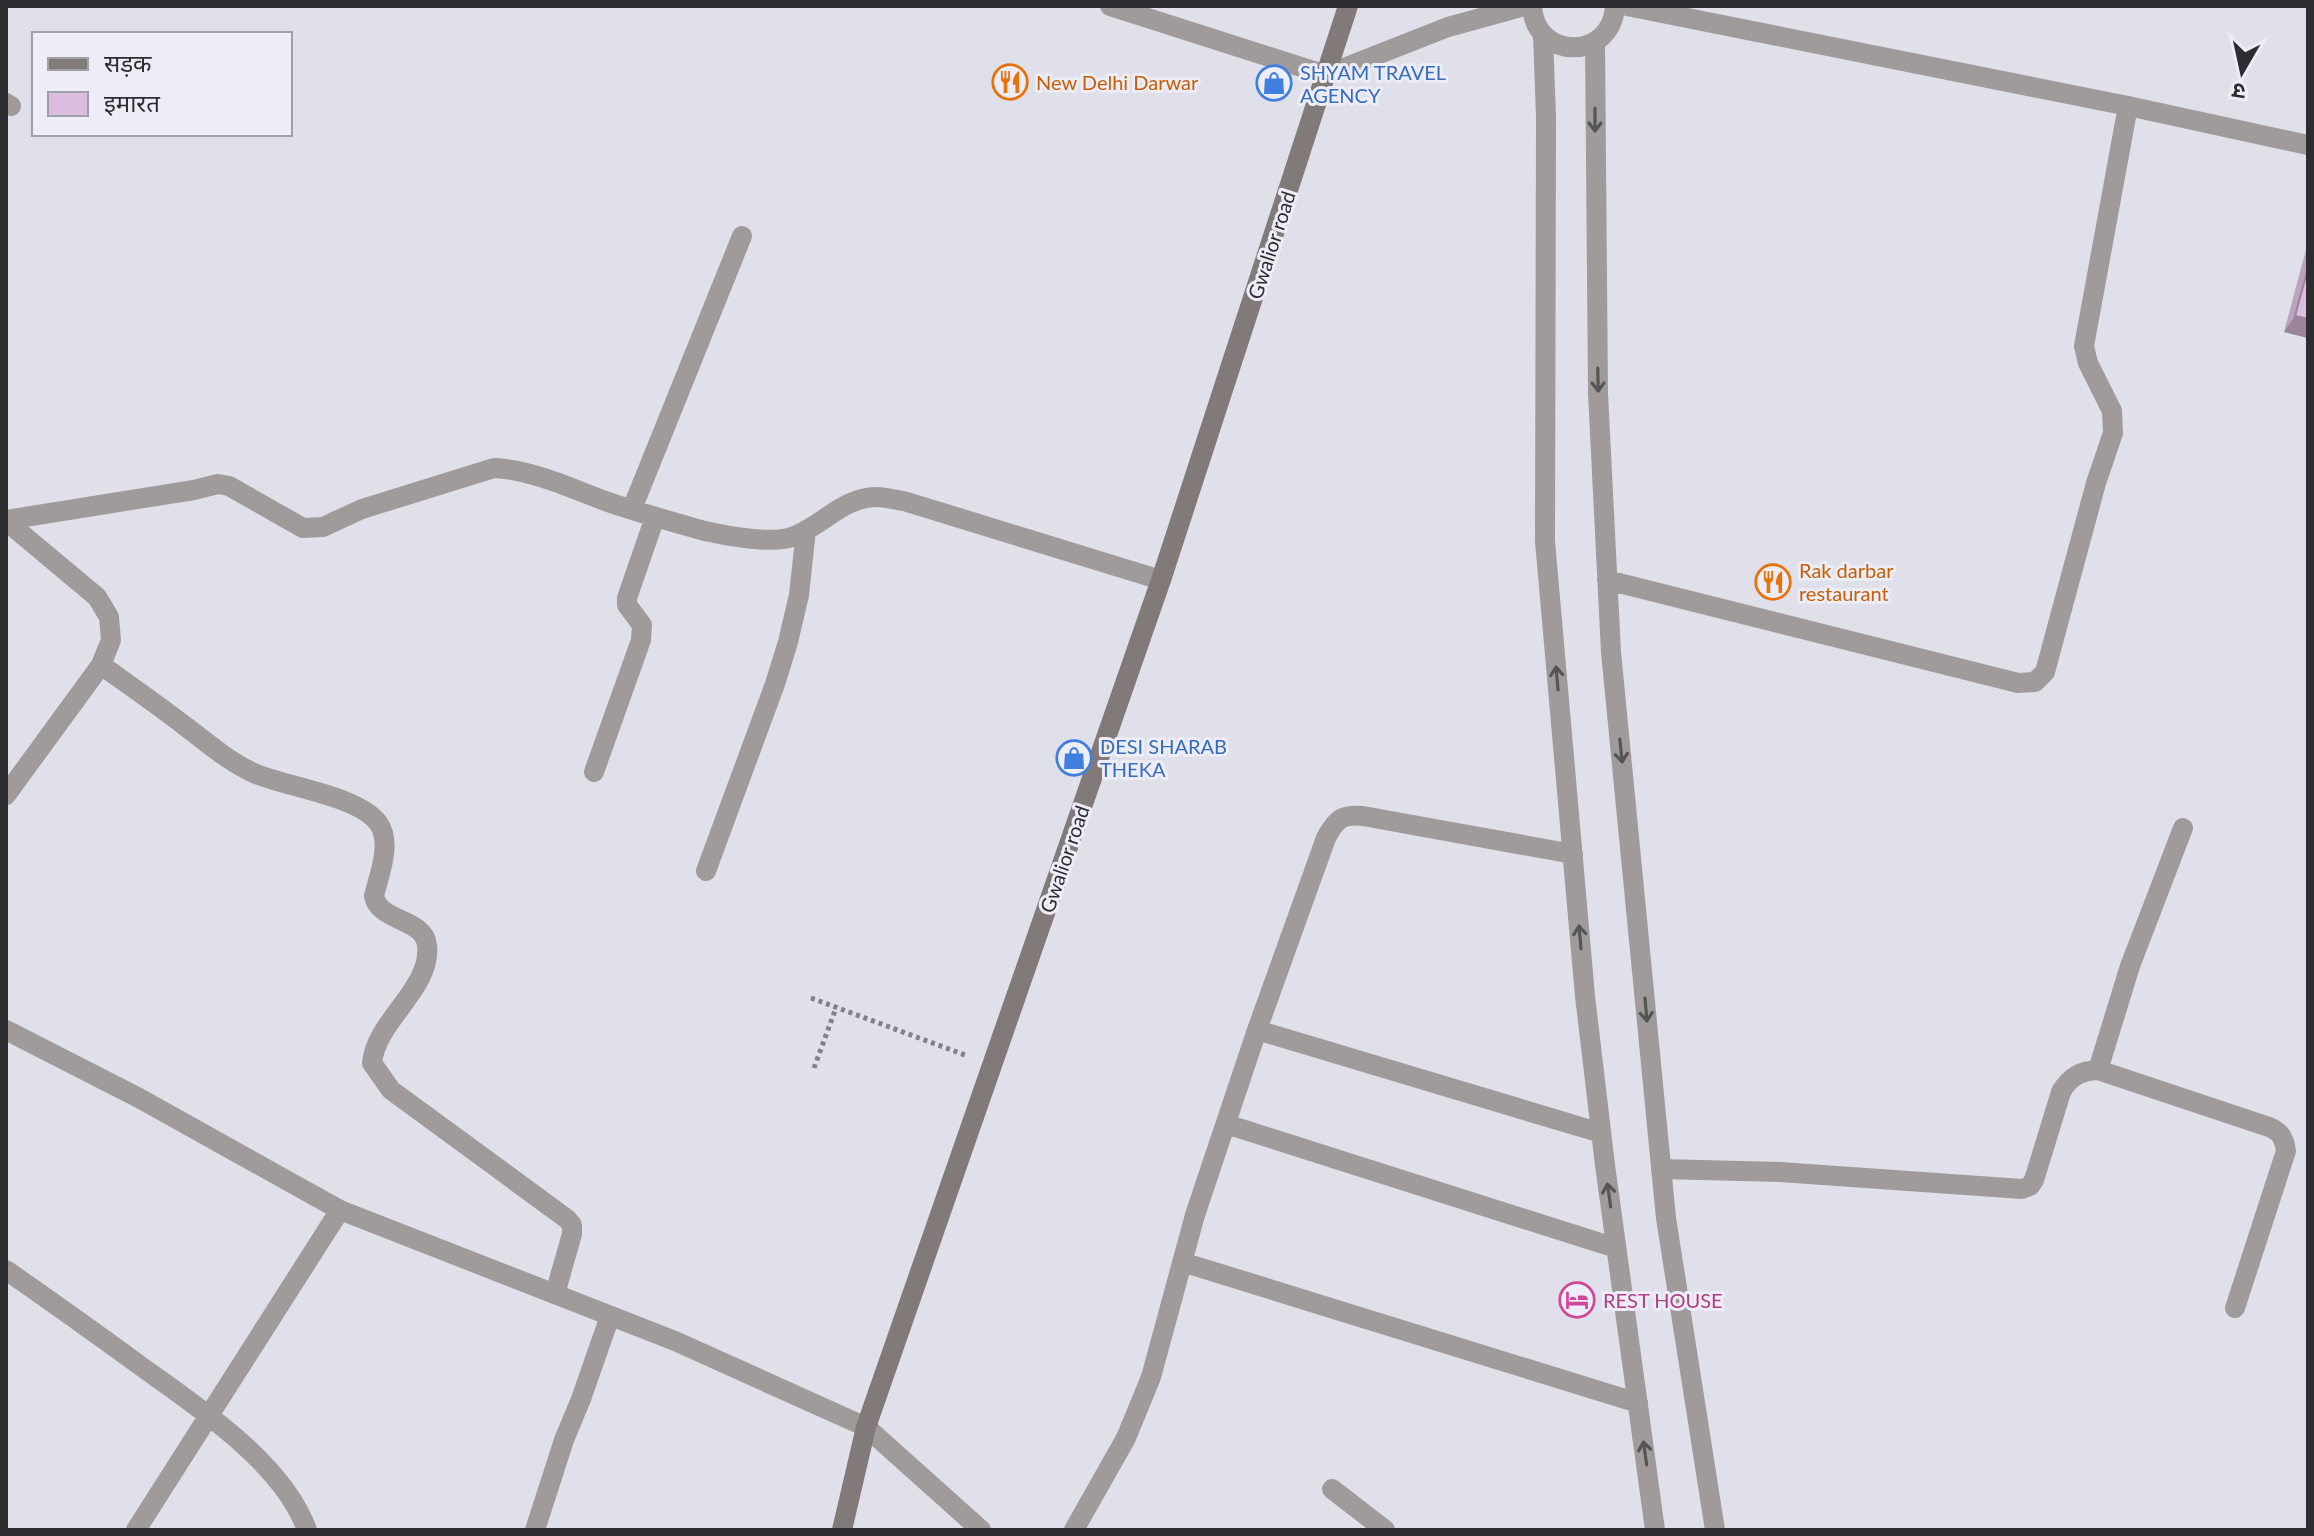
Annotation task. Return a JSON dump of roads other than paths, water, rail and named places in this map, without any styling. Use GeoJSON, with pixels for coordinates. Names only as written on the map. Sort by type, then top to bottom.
{"type":"FeatureCollection","features":[{"type":"Feature","properties":{"kind":"main road","name":"Gwalior road"},"geometry":{"type":"LineString","coordinates":[[842,1530],[866,1427],[1161,580],[1348,6]]}},
{"type":"Feature","properties":{"kind":"street"},"geometry":{"type":"LineString","coordinates":[[1110,6],[1326,75],[1448,27],[1525,6]]}},
{"type":"Feature","properties":{"kind":"street"},"geometry":{"type":"LineString","coordinates":[[1532,6],[1537,26],[1543,35],[1568,48],[1595,42],[1604,35],[1611,25],[1615,6]]}},
{"type":"Feature","properties":{"kind":"street"},"geometry":{"type":"LineString","coordinates":[[1627,6],[2308,145]]}},
{"type":"Feature","properties":{"kind":"street"},"geometry":{"type":"LineString","coordinates":[[1543,35],[1546,117],[1545,541],[1585,996],[1655,1530]]}},
{"type":"Feature","properties":{"kind":"street"},"geometry":{"type":"LineString","coordinates":[[1595,42],[1598,393],[1611,652],[1666,1218],[1715,1530]]}},
{"type":"Feature","properties":{"kind":"street"},"geometry":{"type":"LineString","coordinates":[[1607,580],[2018,683],[2035,682],[2045,672],[2096,483],[2113,433],[2112,411],[2088,363],[2084,346],[2128,106]]}},
{"type":"Feature","properties":{"kind":"street"},"geometry":{"type":"LineString","coordinates":[[632,509],[742,236]]}},
{"type":"Feature","properties":{"kind":"street"},"geometry":{"type":"LineString","coordinates":[[6,520],[218,484],[229,486],[303,528],[316,529],[362,509],[494,468],[525,472],[655,517],[734,536],[789,538],[853,501],[874,497],[896,500],[1161,580]]}},
{"type":"Feature","properties":{"kind":"street"},"geometry":{"type":"LineString","coordinates":[[594,772],[641,640],[642,625],[627,605],[627,598],[655,517]]}},
{"type":"Feature","properties":{"kind":"street"},"geometry":{"type":"LineString","coordinates":[[6,520],[97,597],[109,617],[111,640],[101,665],[6,795]]}},
{"type":"Feature","properties":{"kind":"street"},"geometry":{"type":"LineString","coordinates":[[706,871],[788,642],[799,595],[806,530]]}},
{"type":"Feature","properties":{"kind":"street"},"geometry":{"type":"LineString","coordinates":[[101,665],[221,755],[269,779],[315,791],[359,808],[380,825],[385,843],[375,901],[382,910],[421,931],[428,946],[426,963],[419,979],[378,1041],[372,1063],[391,1090],[572,1225],[555,1294]]}},
{"type":"Feature","properties":{"kind":"street"},"geometry":{"type":"LineString","coordinates":[[1074,1530],[1126,1438],[1151,1377],[1195,1215],[1257,1030],[1332,825],[1350,815],[1363,816],[1573,854]]}},
{"type":"Feature","properties":{"kind":"street"},"geometry":{"type":"LineString","coordinates":[[2098,1070],[2130,966],[2183,828]]}},
{"type":"Feature","properties":{"kind":"street"},"geometry":{"type":"LineString","coordinates":[[6,1030],[139,1098],[340,1210],[675,1341],[866,1427],[981,1530]]}},
{"type":"Feature","properties":{"kind":"street"},"geometry":{"type":"LineString","coordinates":[[1257,1030],[1601,1133]]}},
{"type":"Feature","properties":{"kind":"street"},"geometry":{"type":"LineString","coordinates":[[1661,1169],[1780,1172],[2022,1189],[2034,1180],[2066,1082],[2085,1070],[2098,1070],[2279,1131],[2285,1141],[2286,1151],[2235,1308]]}},
{"type":"Feature","properties":{"kind":"street"},"geometry":{"type":"LineString","coordinates":[[1226,1124],[1616,1248]]}},
{"type":"Feature","properties":{"kind":"street"},"geometry":{"type":"LineString","coordinates":[[136,1530],[340,1210]]}},
{"type":"Feature","properties":{"kind":"street"},"geometry":{"type":"LineString","coordinates":[[1182,1262],[1638,1403]]}},
{"type":"Feature","properties":{"kind":"street"},"geometry":{"type":"LineString","coordinates":[[6,1270],[209,1415],[265,1464],[307,1530]]}},
{"type":"Feature","properties":{"kind":"street"},"geometry":{"type":"LineString","coordinates":[[535,1530],[610,1316]]}},
{"type":"Feature","properties":{"kind":"street"},"geometry":{"type":"LineString","coordinates":[[1332,1489],[1385,1530]]}},
{"type":"Feature","properties":{"kind":"place","name":"New Delhi Darwar"},"geometry":{"type":"Point","coordinates":[1010,82]}},
{"type":"Feature","properties":{"kind":"place","name":"SHYAM TRAVEL AGENCY"},"geometry":{"type":"Point","coordinates":[1274,83]}},
{"type":"Feature","properties":{"kind":"place","name":"Rak darbar restaurant"},"geometry":{"type":"Point","coordinates":[1773,582]}},
{"type":"Feature","properties":{"kind":"place","name":"DESI SHARAB THEKA"},"geometry":{"type":"Point","coordinates":[1074,758]}},
{"type":"Feature","properties":{"kind":"place","name":"REST HOUSE"},"geometry":{"type":"Point","coordinates":[1577,1300]}}]}
